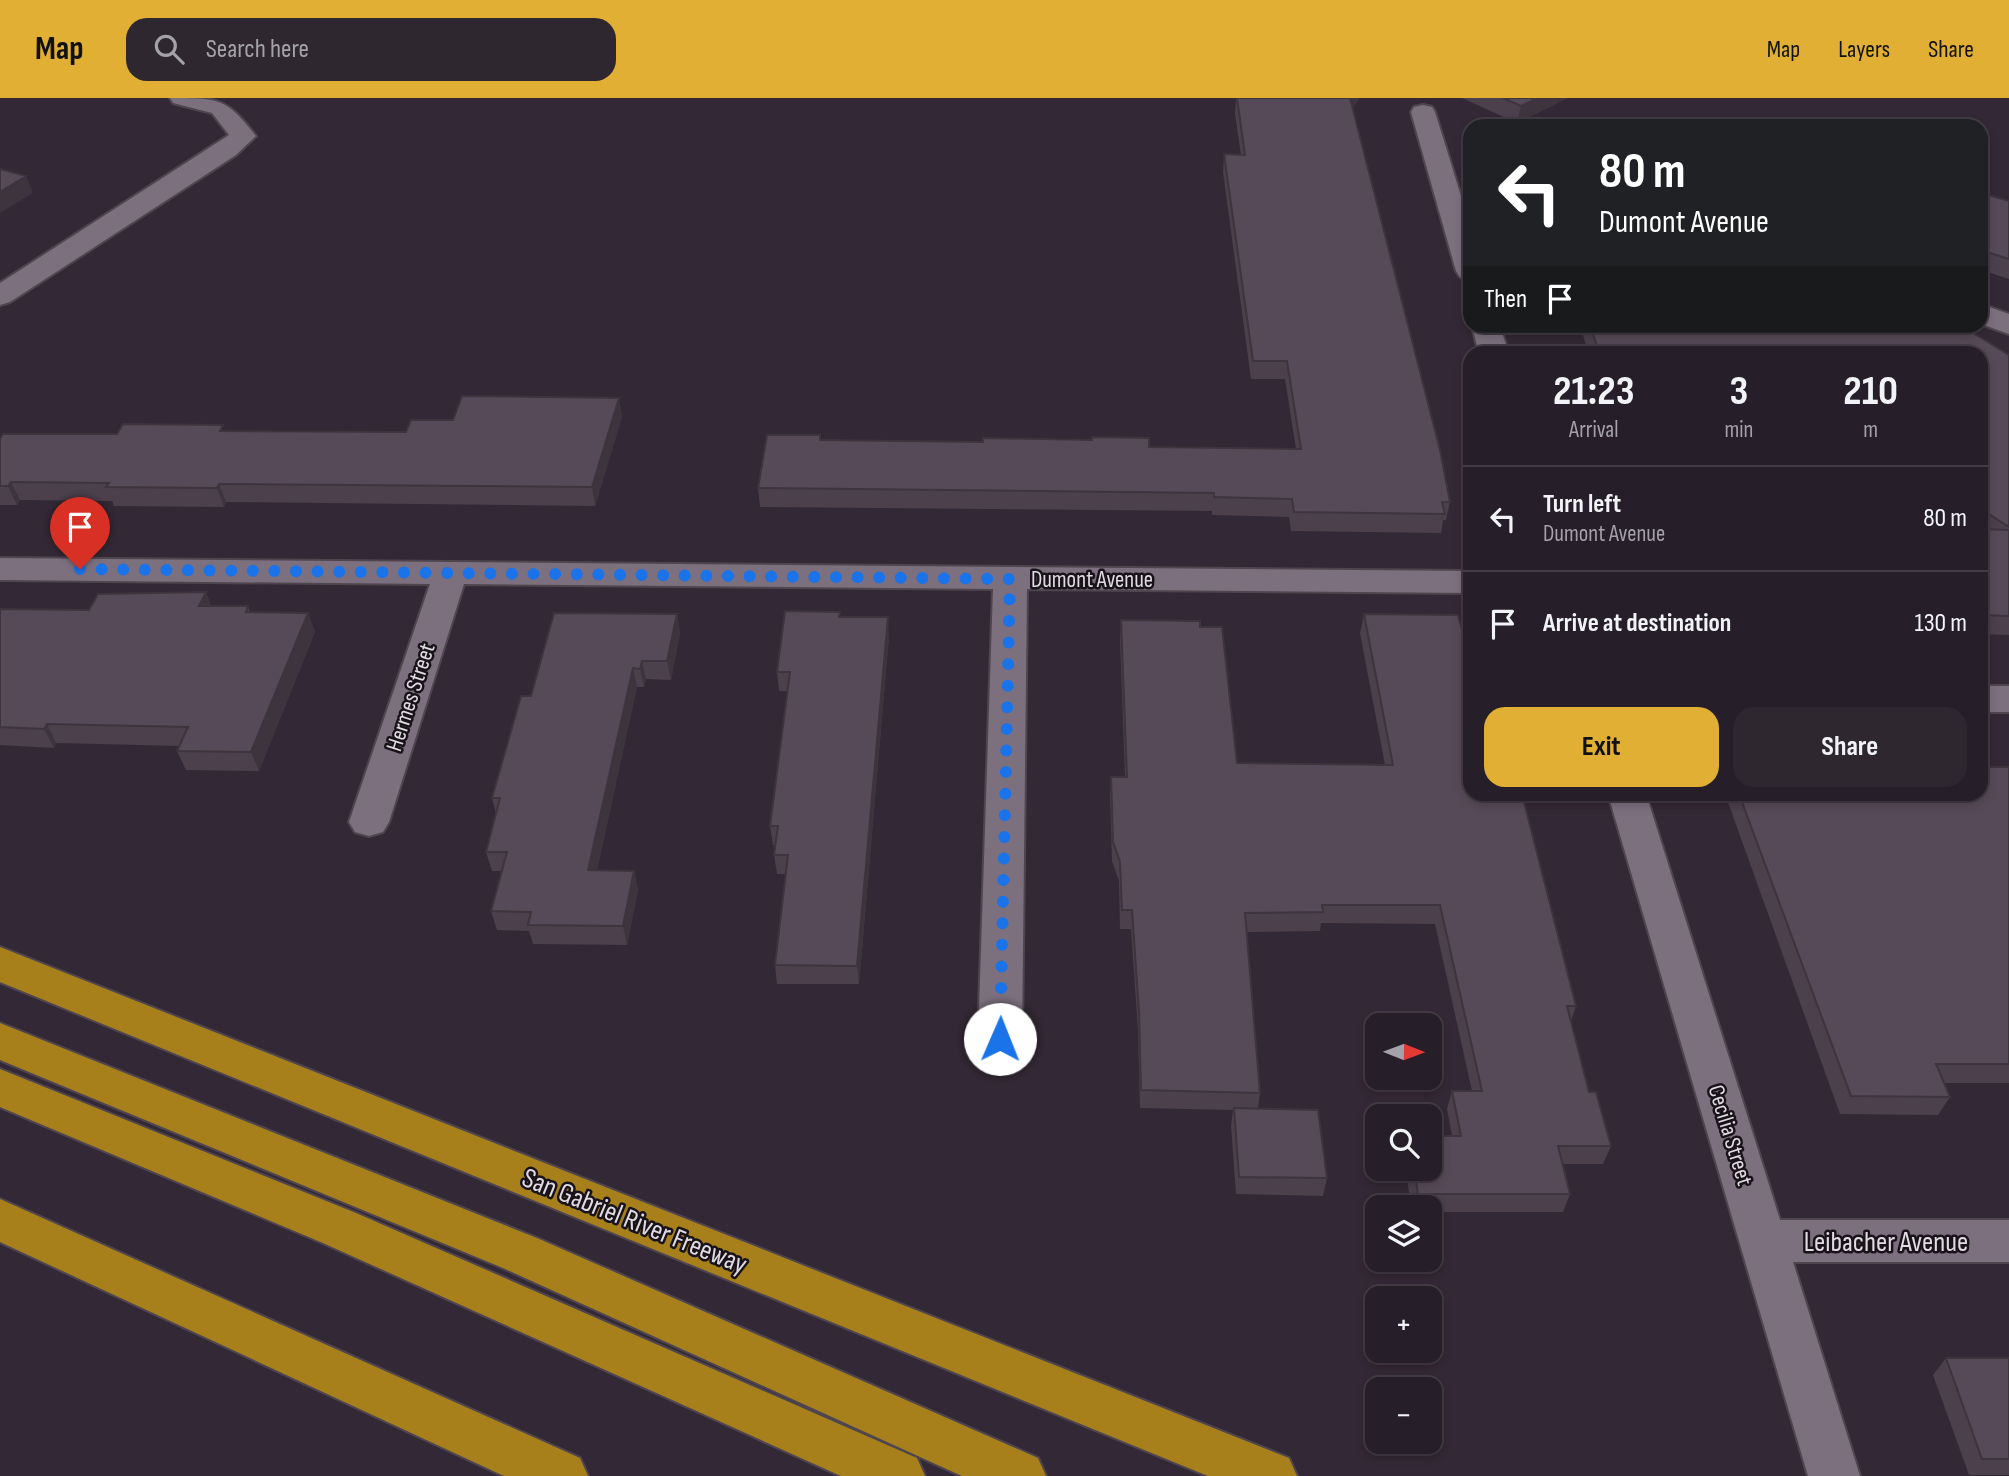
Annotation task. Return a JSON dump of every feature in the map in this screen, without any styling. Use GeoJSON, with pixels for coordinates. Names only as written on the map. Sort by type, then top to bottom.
{"type":"FeatureCollection","features":[{"type":"Feature","properties":{"kind":"highway","name":"San Gabriel River Freeway"},"geometry":{"type":"LineString","coordinates":[[0,964],[1271,1476]]}},
{"type":"Feature","properties":{"kind":"highway"},"geometry":{"type":"LineString","coordinates":[[0,1041],[520,1253],[1020,1476]]}},
{"type":"Feature","properties":{"kind":"highway"},"geometry":{"type":"LineString","coordinates":[[0,1088],[104,1129],[327,1225],[899,1476]]}},
{"type":"Feature","properties":{"kind":"highway"},"geometry":{"type":"LineString","coordinates":[[0,1220],[549,1471]]}},
{"type":"Feature","properties":{"kind":"street"},"geometry":{"type":"LineString","coordinates":[[0,296],[227,150],[243,136],[222,108],[182,98]]}},
{"type":"Feature","properties":{"kind":"street"},"geometry":{"type":"LineString","coordinates":[[1423,112],[1459,198],[1463,225]]}},
{"type":"Feature","properties":{"kind":"street"},"geometry":{"type":"LineString","coordinates":[[1988,316],[2009,325]]}},
{"type":"Feature","properties":{"kind":"street","name":"Dumont Avenue"},"geometry":{"type":"LineString","coordinates":[[0,569],[1463,582]]}},
{"type":"Feature","properties":{"kind":"street","name":"Hermes Street"},"geometry":{"type":"LineString","coordinates":[[369,822],[451,571]]}},
{"type":"Feature","properties":{"kind":"street"},"geometry":{"type":"LineString","coordinates":[[1000,1039],[1010,579]]}},
{"type":"Feature","properties":{"kind":"street"},"geometry":{"type":"LineString","coordinates":[[1988,699],[2009,699]]}},
{"type":"Feature","properties":{"kind":"street","name":"Cecilia Street"},"geometry":{"type":"LineString","coordinates":[[1629,801],[1834,1476]]}},
{"type":"Feature","properties":{"kind":"street","name":"Leibacher Avenue"},"geometry":{"type":"LineString","coordinates":[[1763,1241],[2009,1241]]}},
{"type":"Feature","properties":{"kind":"building"},"geometry":{"type":"Polygon","coordinates":[[[1237,98],[1350,98],[1440,450],[1450,502],[1442,502],[1445,514],[1294,512],[1292,499],[1214,497],[1214,493],[758,488],[767,435],[820,435],[820,440],[983,442],[983,438],[1149,438],[1149,447],[1301,449],[1287,361],[1253,361],[1224,154],[1245,155],[1237,98]]]}},
{"type":"Feature","properties":{"kind":"building"},"geometry":{"type":"Polygon","coordinates":[[[1503,98],[1537,98],[1521,106],[1503,98]]]}},
{"type":"Feature","properties":{"kind":"building"},"geometry":{"type":"Polygon","coordinates":[[[0,169],[26,176],[0,192],[0,169]]]}},
{"type":"Feature","properties":{"kind":"building"},"geometry":{"type":"Polygon","coordinates":[[[1988,195],[2009,201],[2009,259],[1988,252],[1988,195]]]}},
{"type":"Feature","properties":{"kind":"building"},"geometry":{"type":"Polygon","coordinates":[[[1592,333],[1973,333],[2009,355],[2009,527],[1988,514],[1988,346],[1597,346],[1592,333]]]}},
{"type":"Feature","properties":{"kind":"building"},"geometry":{"type":"Polygon","coordinates":[[[462,396],[619,398],[592,487],[219,484],[217,488],[106,487],[109,483],[11,482],[8,486],[0,486],[0,439],[3,434],[117,434],[123,424],[223,425],[220,431],[406,432],[411,420],[453,420],[462,396]]]}},
{"type":"Feature","properties":{"kind":"building"},"geometry":{"type":"Polygon","coordinates":[[[1988,529],[2009,530],[2009,616],[1988,615],[1988,529]]]}},
{"type":"Feature","properties":{"kind":"building"},"geometry":{"type":"Polygon","coordinates":[[[206,592],[199,606],[248,606],[246,612],[308,613],[251,752],[177,751],[188,727],[47,724],[44,729],[0,727],[0,609],[89,610],[98,594],[206,592]]]}},
{"type":"Feature","properties":{"kind":"building"},"geometry":{"type":"Polygon","coordinates":[[[785,611],[840,612],[839,617],[888,617],[857,966],[775,965],[788,855],[774,855],[778,826],[770,826],[790,672],[777,672],[785,611]]]}},
{"type":"Feature","properties":{"kind":"building"},"geometry":{"type":"Polygon","coordinates":[[[554,613],[677,614],[667,661],[642,661],[640,669],[633,668],[588,870],[634,871],[623,926],[528,925],[531,912],[491,911],[507,852],[486,852],[500,798],[492,798],[521,696],[531,696],[554,613]]]}},
{"type":"Feature","properties":{"kind":"building"},"geometry":{"type":"Polygon","coordinates":[[[1364,614],[1458,615],[1463,634],[1463,801],[1524,801],[1576,1006],[1567,1006],[1589,1092],[1596,1092],[1611,1146],[1558,1146],[1570,1194],[1418,1194],[1416,1181],[1442,1181],[1442,1136],[1461,1136],[1452,1091],[1482,1091],[1440,905],[1322,905],[1323,912],[1245,913],[1260,1093],[1141,1090],[1132,910],[1122,910],[1120,862],[1113,842],[1111,777],[1127,777],[1121,620],[1200,621],[1200,627],[1222,627],[1237,763],[1393,765],[1364,614]]]}},
{"type":"Feature","properties":{"kind":"building"},"geometry":{"type":"Polygon","coordinates":[[[1988,767],[2009,767],[2009,1064],[1936,1064],[1950,1097],[1851,1096],[1742,801],[1988,801],[1988,767]]]}},
{"type":"Feature","properties":{"kind":"building"},"geometry":{"type":"Polygon","coordinates":[[[1234,1108],[1318,1110],[1327,1178],[1239,1177],[1234,1108]]]}},
{"type":"Feature","properties":{"kind":"building"},"geometry":{"type":"Polygon","coordinates":[[[1946,1358],[2009,1358],[2009,1459],[1982,1459],[1946,1358]]]}},
{"type":"Feature","properties":{"kind":"route"},"geometry":{"type":"LineString","coordinates":[[80,569],[1010,579],[1000,1039]]}}]}
